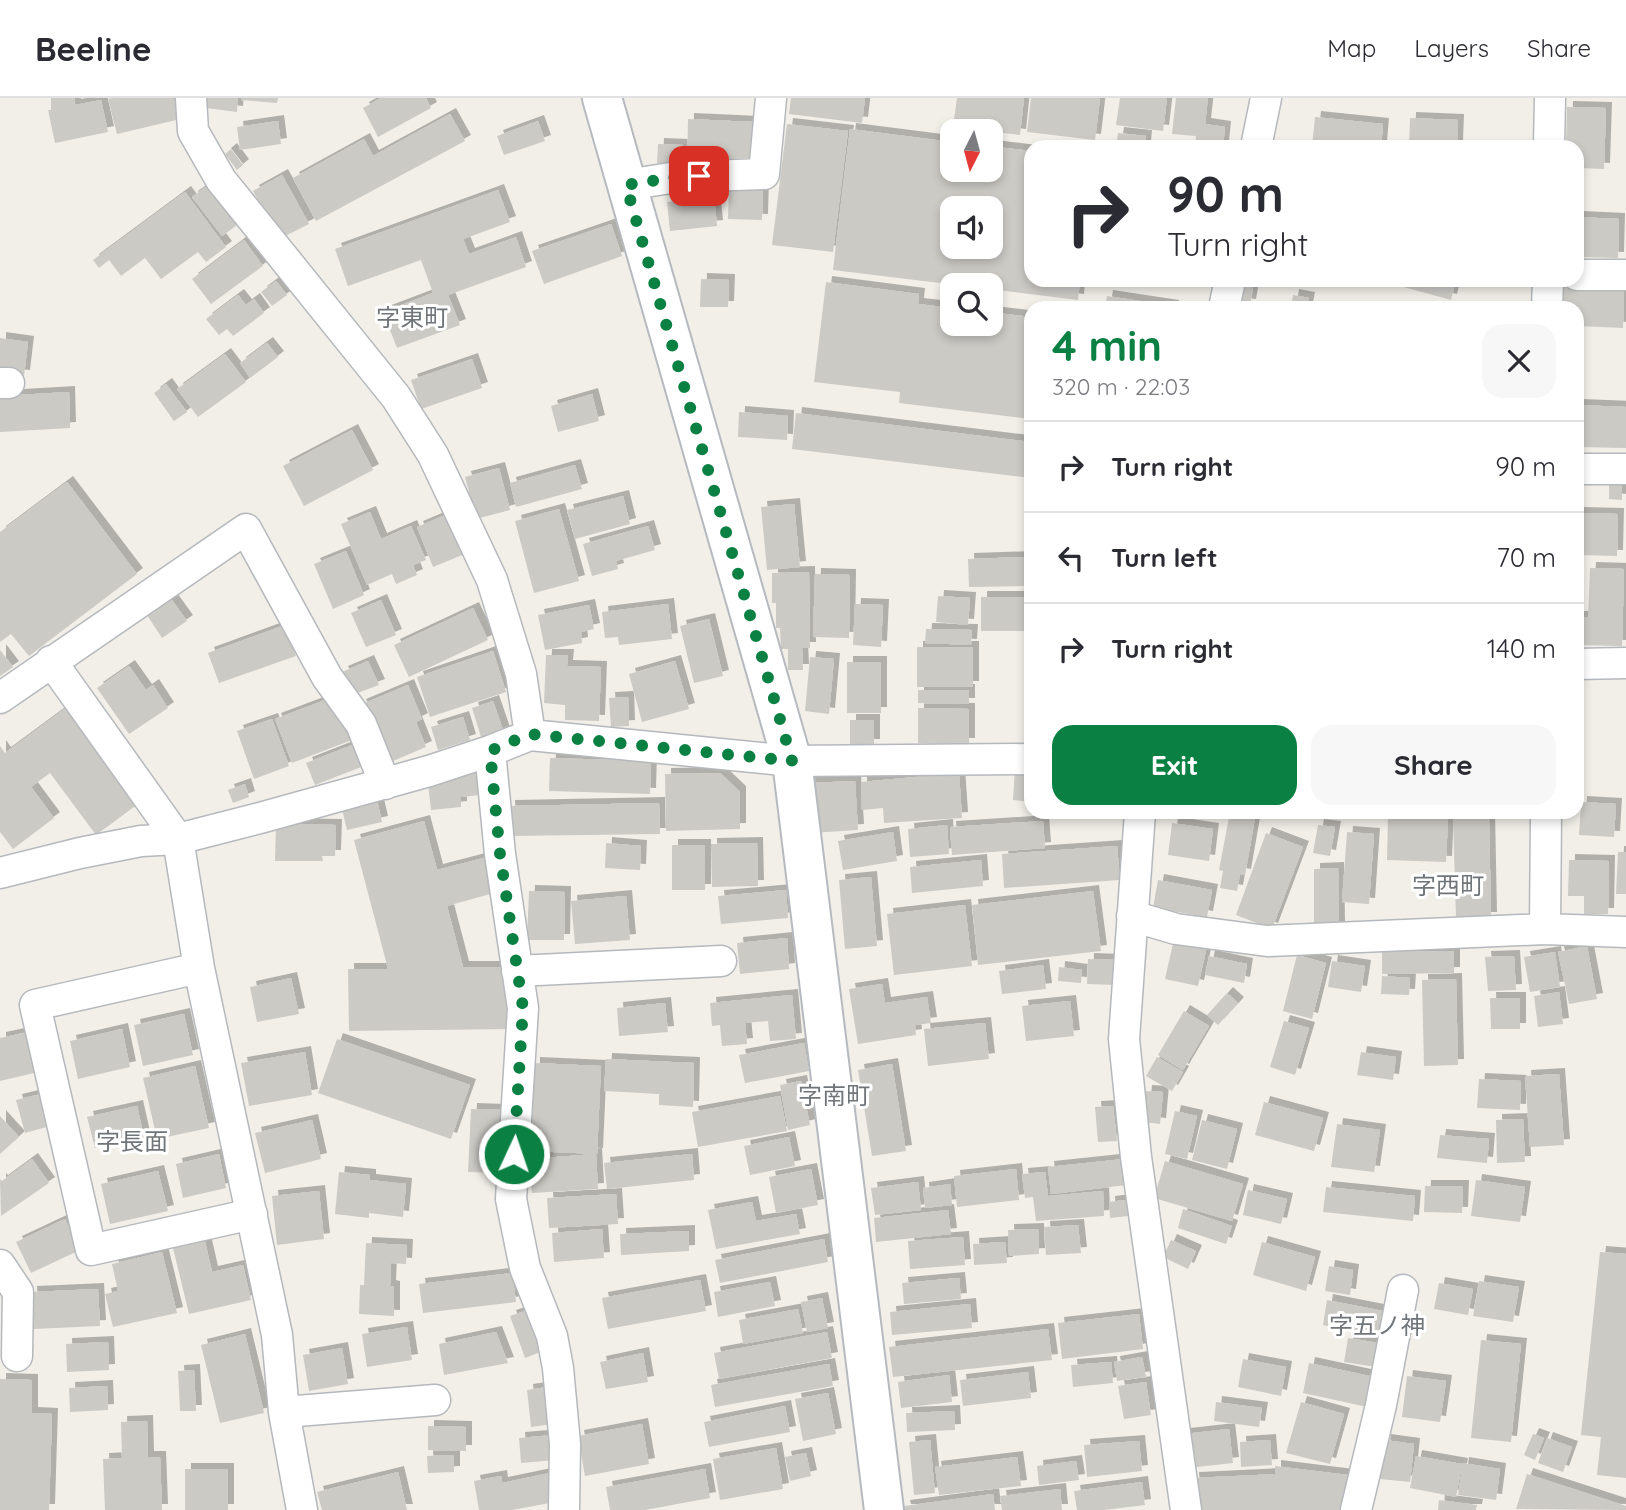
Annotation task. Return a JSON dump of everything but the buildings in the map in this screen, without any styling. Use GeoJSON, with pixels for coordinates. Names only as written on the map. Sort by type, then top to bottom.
{"type":"FeatureCollection","features":[{"type":"Feature","properties":{"kind":"street"},"geometry":{"type":"LineString","coordinates":[[191,98],[192,131],[221,180],[396,397],[433,455],[492,580],[521,674],[530,734]]}},
{"type":"Feature","properties":{"kind":"street"},"geometry":{"type":"LineString","coordinates":[[601,98],[792,761],[884,1510]]}},
{"type":"Feature","properties":{"kind":"street"},"geometry":{"type":"LineString","coordinates":[[626,185],[677,177],[764,174],[771,98]]}},
{"type":"Feature","properties":{"kind":"street"},"geometry":{"type":"LineString","coordinates":[[1257,140],[1266,98]]}},
{"type":"Feature","properties":{"kind":"street"},"geometry":{"type":"LineString","coordinates":[[1549,140],[1550,98]]}},
{"type":"Feature","properties":{"kind":"street"},"geometry":{"type":"LineString","coordinates":[[1584,275],[1626,275]]}},
{"type":"Feature","properties":{"kind":"street"},"geometry":{"type":"LineString","coordinates":[[1584,468],[1626,469]]}},
{"type":"Feature","properties":{"kind":"street"},"geometry":{"type":"LineString","coordinates":[[0,698],[246,528],[327,677],[361,724],[385,784]]}},
{"type":"Feature","properties":{"kind":"street"},"geometry":{"type":"LineString","coordinates":[[51,661],[178,839],[199,968],[277,1335],[284,1412],[302,1510]]}},
{"type":"Feature","properties":{"kind":"street"},"geometry":{"type":"LineString","coordinates":[[1584,664],[1626,663]]}},
{"type":"Feature","properties":{"kind":"street"},"geometry":{"type":"LineString","coordinates":[[0,873],[141,841],[178,839],[385,784],[490,751],[530,734],[792,761],[1024,758]]}},
{"type":"Feature","properties":{"kind":"street"},"geometry":{"type":"LineString","coordinates":[[490,751],[500,854],[523,1008],[511,1199],[525,1268],[552,1336],[558,1368],[565,1444],[564,1510]]}},
{"type":"Feature","properties":{"kind":"street"},"geometry":{"type":"LineString","coordinates":[[1139,819],[1124,1039],[1131,1116],[1186,1510]]}},
{"type":"Feature","properties":{"kind":"street"},"geometry":{"type":"LineString","coordinates":[[1545,929],[1546,819]]}},
{"type":"Feature","properties":{"kind":"street"},"geometry":{"type":"LineString","coordinates":[[1132,916],[1176,929],[1267,941],[1545,929],[1626,932]]}},
{"type":"Feature","properties":{"kind":"street"},"geometry":{"type":"LineString","coordinates":[[517,971],[721,961]]}},
{"type":"Feature","properties":{"kind":"street"},"geometry":{"type":"LineString","coordinates":[[199,968],[35,1005],[91,1250],[251,1214]]}},
{"type":"Feature","properties":{"kind":"street"},"geometry":{"type":"LineString","coordinates":[[0,1265],[18,1292],[17,1356]]}},
{"type":"Feature","properties":{"kind":"street"},"geometry":{"type":"LineString","coordinates":[[1356,1510],[1381,1405],[1403,1290]]}},
{"type":"Feature","properties":{"kind":"street"},"geometry":{"type":"LineString","coordinates":[[284,1412],[435,1400]]}},
{"type":"Feature","properties":{"kind":"district","name":"字東町"},"geometry":{"type":"Point","coordinates":[412,318]}},
{"type":"Feature","properties":{"kind":"district","name":"字西町"},"geometry":{"type":"Point","coordinates":[1448,886]}},
{"type":"Feature","properties":{"kind":"district","name":"字南町"},"geometry":{"type":"Point","coordinates":[834,1096]}},
{"type":"Feature","properties":{"kind":"district","name":"字長面"},"geometry":{"type":"Point","coordinates":[132,1142]}},
{"type":"Feature","properties":{"kind":"district","name":"字五ノ神"},"geometry":{"type":"Point","coordinates":[1377,1326]}},
{"type":"Feature","properties":{"kind":"route"},"geometry":{"type":"LineString","coordinates":[[514,1154],[523,1008],[493,800],[490,751],[530,734],[792,761],[626,185],[699,176]]}}]}
